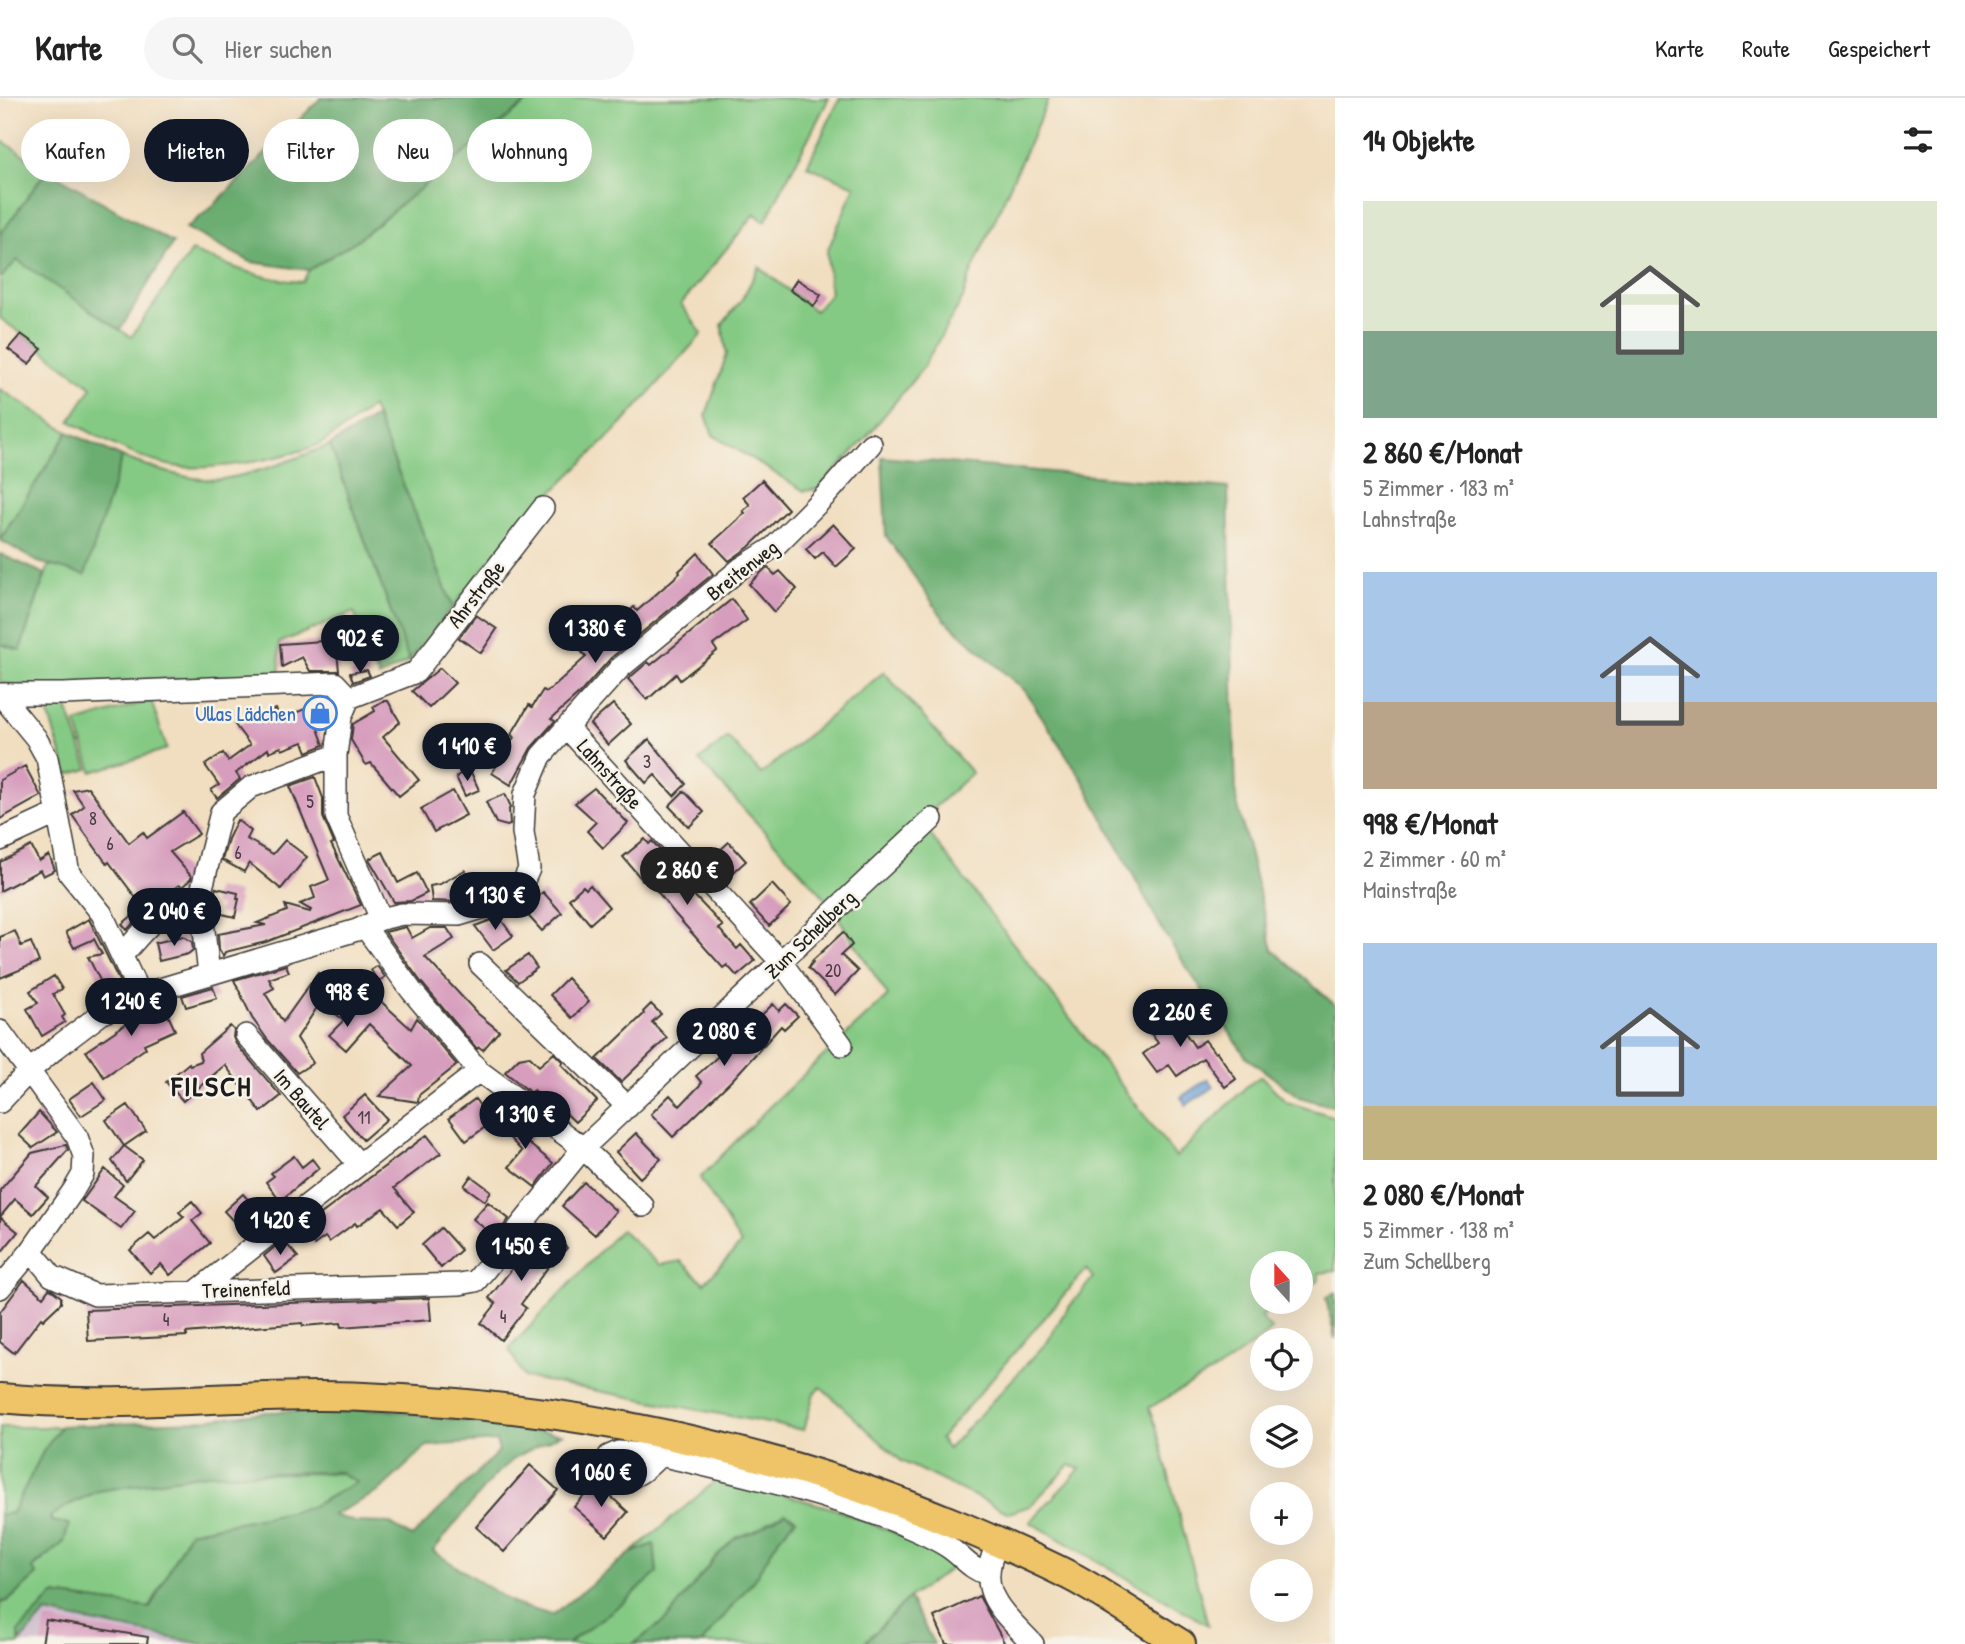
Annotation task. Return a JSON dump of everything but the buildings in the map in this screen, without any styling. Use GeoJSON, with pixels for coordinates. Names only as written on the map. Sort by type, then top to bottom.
{"type":"FeatureCollection","features":[{"type":"Feature","properties":{"kind":"main road"},"geometry":{"type":"LineString","coordinates":[[0,1398],[81,1403],[256,1396],[433,1401],[547,1413],[674,1436],[811,1471],[905,1503],[998,1542],[1076,1579],[1181,1644]]}},
{"type":"Feature","properties":{"kind":"street","name":"Breitenweg"},"geometry":{"type":"LineString","coordinates":[[0,1102],[29,1071],[101,1014],[140,995],[402,914],[459,915],[499,903],[521,887],[529,869],[523,832],[525,794],[541,756],[620,668],[741,568],[774,547],[827,494],[871,444]]}},
{"type":"Feature","properties":{"kind":"street","name":"Ahrstraße"},"geometry":{"type":"LineString","coordinates":[[349,698],[416,672],[543,508]]}},
{"type":"Feature","properties":{"kind":"street"},"geometry":{"type":"LineString","coordinates":[[1,694],[335,684],[349,698],[341,717],[336,755],[336,816],[374,922],[370,934],[411,990],[479,1071],[583,1148],[643,1206]]}},
{"type":"Feature","properties":{"kind":"street"},"geometry":{"type":"LineString","coordinates":[[1,694],[36,738],[47,758],[49,817],[69,873],[102,914],[140,995]]}},
{"type":"Feature","properties":{"kind":"street","name":"Lahnstraße"},"geometry":{"type":"LineString","coordinates":[[567,728],[781,962],[842,1045]]}},
{"type":"Feature","properties":{"kind":"street"},"geometry":{"type":"LineString","coordinates":[[209,974],[200,896],[221,812],[251,787],[336,755]]}},
{"type":"Feature","properties":{"kind":"street"},"geometry":{"type":"LineString","coordinates":[[0,841],[49,817]]}},
{"type":"Feature","properties":{"kind":"street","name":"Zum Schellberg"},"geometry":{"type":"LineString","coordinates":[[476,1281],[583,1148],[932,819]]}},
{"type":"Feature","properties":{"kind":"street"},"geometry":{"type":"LineString","coordinates":[[123,954],[157,916],[187,898],[200,896]]}},
{"type":"Feature","properties":{"kind":"street"},"geometry":{"type":"LineString","coordinates":[[481,964],[628,1107]]}},
{"type":"Feature","properties":{"kind":"street"},"geometry":{"type":"LineString","coordinates":[[0,1031],[77,1137],[84,1156],[83,1174],[74,1191],[0,1288]]}},
{"type":"Feature","properties":{"kind":"street","name":"Im Bautel"},"geometry":{"type":"LineString","coordinates":[[246,1035],[358,1163]]}},
{"type":"Feature","properties":{"kind":"street"},"geometry":{"type":"LineString","coordinates":[[197,1291],[479,1071]]}},
{"type":"Feature","properties":{"kind":"street","name":"Treinenfeld"},"geometry":{"type":"LineString","coordinates":[[30,1251],[52,1276],[95,1295],[460,1284],[476,1281]]}},
{"type":"Feature","properties":{"kind":"street"},"geometry":{"type":"LineString","coordinates":[[660,1455],[811,1494],[897,1523],[949,1547],[968,1564],[987,1574]]}},
{"type":"Feature","properties":{"kind":"street"},"geometry":{"type":"LineString","coordinates":[[998,1542],[988,1565],[988,1583],[1005,1614],[1033,1644]]}},
{"type":"Feature","properties":{"kind":"shaded area"},"geometry":{"type":"Polygon","coordinates":[[[46,1612],[202,1644],[19,1644],[46,1612]]]}},
{"type":"Feature","properties":{"kind":"green space"},"geometry":{"type":"Polygon","coordinates":[[[321,98],[532,98],[506,119],[467,119],[467,151],[453,162],[453,119],[373,119],[373,182],[428,182],[357,240],[309,270],[251,262],[186,228],[237,182],[249,182],[249,170],[263,156],[263,182],[359,182],[359,119],[300,119],[321,98]]]}},
{"type":"Feature","properties":{"kind":"green space"},"geometry":{"type":"Polygon","coordinates":[[[532,98],[829,98],[765,222],[755,214],[681,304],[702,334],[622,424],[520,524],[453,607],[372,407],[322,443],[300,451],[244,463],[206,467],[160,463],[120,448],[70,421],[92,387],[0,318],[0,279],[16,259],[131,337],[192,251],[260,275],[303,282],[309,270],[357,240],[428,182],[453,182],[453,162],[467,151],[467,182],[592,182],[592,119],[506,119],[532,98]]]}},
{"type":"Feature","properties":{"kind":"green space"},"geometry":{"type":"Polygon","coordinates":[[[840,98],[1049,98],[969,278],[963,298],[922,369],[865,439],[818,489],[804,491],[713,435],[706,415],[727,354],[722,325],[742,299],[759,267],[815,311],[830,294],[827,252],[855,186],[807,166],[840,98]]]}},
{"type":"Feature","properties":{"kind":"green space"},"geometry":{"type":"Polygon","coordinates":[[[0,142],[4,142],[21,153],[21,182],[38,182],[0,235],[0,142]]]}},
{"type":"Feature","properties":{"kind":"green space"},"geometry":{"type":"Polygon","coordinates":[[[38,182],[68,182],[173,243],[120,330],[17,260],[0,279],[0,235],[38,182]]]}},
{"type":"Feature","properties":{"kind":"green space"},"geometry":{"type":"Polygon","coordinates":[[[0,389],[68,432],[0,539],[0,389]]]}},
{"type":"Feature","properties":{"kind":"green space"},"geometry":{"type":"Polygon","coordinates":[[[376,417],[453,607],[409,661],[330,445],[376,417]]]}},
{"type":"Feature","properties":{"kind":"green space"},"geometry":{"type":"Polygon","coordinates":[[[68,432],[122,457],[85,575],[38,562],[0,540],[68,432]]]}},
{"type":"Feature","properties":{"kind":"green space"},"geometry":{"type":"Polygon","coordinates":[[[330,445],[409,661],[379,677],[354,612],[279,643],[280,677],[140,680],[51,688],[0,683],[0,644],[20,650],[49,565],[85,574],[122,457],[158,469],[210,480],[263,469],[330,445]]]}},
{"type":"Feature","properties":{"kind":"green space"},"geometry":{"type":"Polygon","coordinates":[[[882,457],[1228,488],[1236,798],[1273,950],[1335,1005],[1335,1107],[1299,1097],[1246,1057],[1164,933],[1082,779],[1025,691],[944,619],[886,536],[882,457]]]}},
{"type":"Feature","properties":{"kind":"green space"},"geometry":{"type":"Polygon","coordinates":[[[0,554],[45,574],[20,650],[0,644],[0,554]]]}},
{"type":"Feature","properties":{"kind":"green space"},"geometry":{"type":"Polygon","coordinates":[[[884,672],[972,773],[830,903],[699,760],[728,737],[761,774],[884,672]]]}},
{"type":"Feature","properties":{"kind":"green space"},"geometry":{"type":"Polygon","coordinates":[[[151,700],[167,749],[92,772],[76,723],[151,700]]]}},
{"type":"Feature","properties":{"kind":"green space"},"geometry":{"type":"Polygon","coordinates":[[[65,701],[88,769],[68,775],[45,704],[65,701]]]}},
{"type":"Feature","properties":{"kind":"green space"},"geometry":{"type":"Polygon","coordinates":[[[923,825],[1176,1157],[1247,1086],[1261,1076],[1287,1102],[1335,1117],[1335,1271],[1319,1273],[1319,1280],[1313,1283],[1313,1251],[1250,1251],[1250,1314],[1265,1314],[1260,1317],[1270,1328],[1250,1328],[1250,1346],[1226,1364],[1149,1408],[1208,1625],[1030,1522],[1080,1469],[1070,1465],[1030,1506],[1009,1513],[901,1461],[821,1387],[814,1393],[804,1430],[524,1377],[509,1349],[621,1229],[659,1265],[681,1261],[704,1283],[741,1244],[700,1178],[769,1107],[888,996],[838,917],[923,825]],[[1086,1269],[940,1439],[948,1449],[1048,1341],[1064,1313],[1093,1278],[1086,1269]]]}},
{"type":"Feature","properties":{"kind":"green space"},"geometry":{"type":"Polygon","coordinates":[[[1335,1292],[1335,1339],[1326,1298],[1335,1292]]]}},
{"type":"Feature","properties":{"kind":"green space"},"geometry":{"type":"Polygon","coordinates":[[[383,1409],[561,1434],[516,1457],[492,1478],[433,1551],[514,1604],[552,1615],[631,1553],[654,1544],[657,1573],[624,1602],[567,1644],[202,1644],[46,1613],[20,1642],[19,1631],[54,1595],[150,1608],[189,1532],[309,1508],[357,1482],[339,1472],[205,1474],[98,1491],[50,1517],[51,1521],[69,1524],[64,1542],[32,1568],[37,1575],[9,1600],[0,1603],[0,1515],[12,1513],[43,1452],[61,1426],[194,1421],[266,1412],[383,1409]],[[496,1441],[427,1446],[378,1492],[333,1515],[355,1522],[389,1523],[412,1537],[499,1451],[496,1441]]]}},
{"type":"Feature","properties":{"kind":"green space"},"geometry":{"type":"Polygon","coordinates":[[[0,1427],[60,1427],[43,1452],[12,1513],[0,1515],[0,1427]]]}},
{"type":"Feature","properties":{"kind":"green space"},"geometry":{"type":"Polygon","coordinates":[[[341,1473],[357,1482],[309,1508],[189,1532],[150,1608],[54,1595],[19,1631],[19,1644],[0,1644],[0,1603],[9,1600],[37,1575],[32,1569],[64,1542],[50,1517],[68,1505],[98,1491],[205,1474],[341,1473]]]}},
{"type":"Feature","properties":{"kind":"green space"},"geometry":{"type":"Polygon","coordinates":[[[720,1477],[835,1509],[948,1554],[950,1569],[909,1598],[863,1644],[701,1644],[753,1581],[780,1537],[796,1519],[785,1513],[755,1531],[735,1538],[715,1558],[667,1619],[633,1644],[567,1644],[624,1602],[657,1573],[654,1544],[631,1553],[720,1477]]]}},
{"type":"Feature","properties":{"kind":"green space"},"geometry":{"type":"Polygon","coordinates":[[[785,1513],[796,1519],[780,1537],[753,1581],[701,1644],[633,1644],[667,1619],[715,1558],[735,1538],[755,1531],[785,1513]]]}},
{"type":"Feature","properties":{"kind":"green space"},"geometry":{"type":"Polygon","coordinates":[[[909,1598],[934,1644],[863,1644],[909,1598]]]}},
{"type":"Feature","properties":{"kind":"water"},"geometry":{"type":"Polygon","coordinates":[[[1208,1079],[1214,1087],[1186,1105],[1181,1097],[1208,1079]]]}},
{"type":"Feature","properties":{"kind":"place","name":"Ullas Lädchen"},"geometry":{"type":"Point","coordinates":[320,713]}},
{"type":"Feature","properties":{"kind":"district","name":"FILSCH"},"geometry":{"type":"Point","coordinates":[212,1086]}}]}
